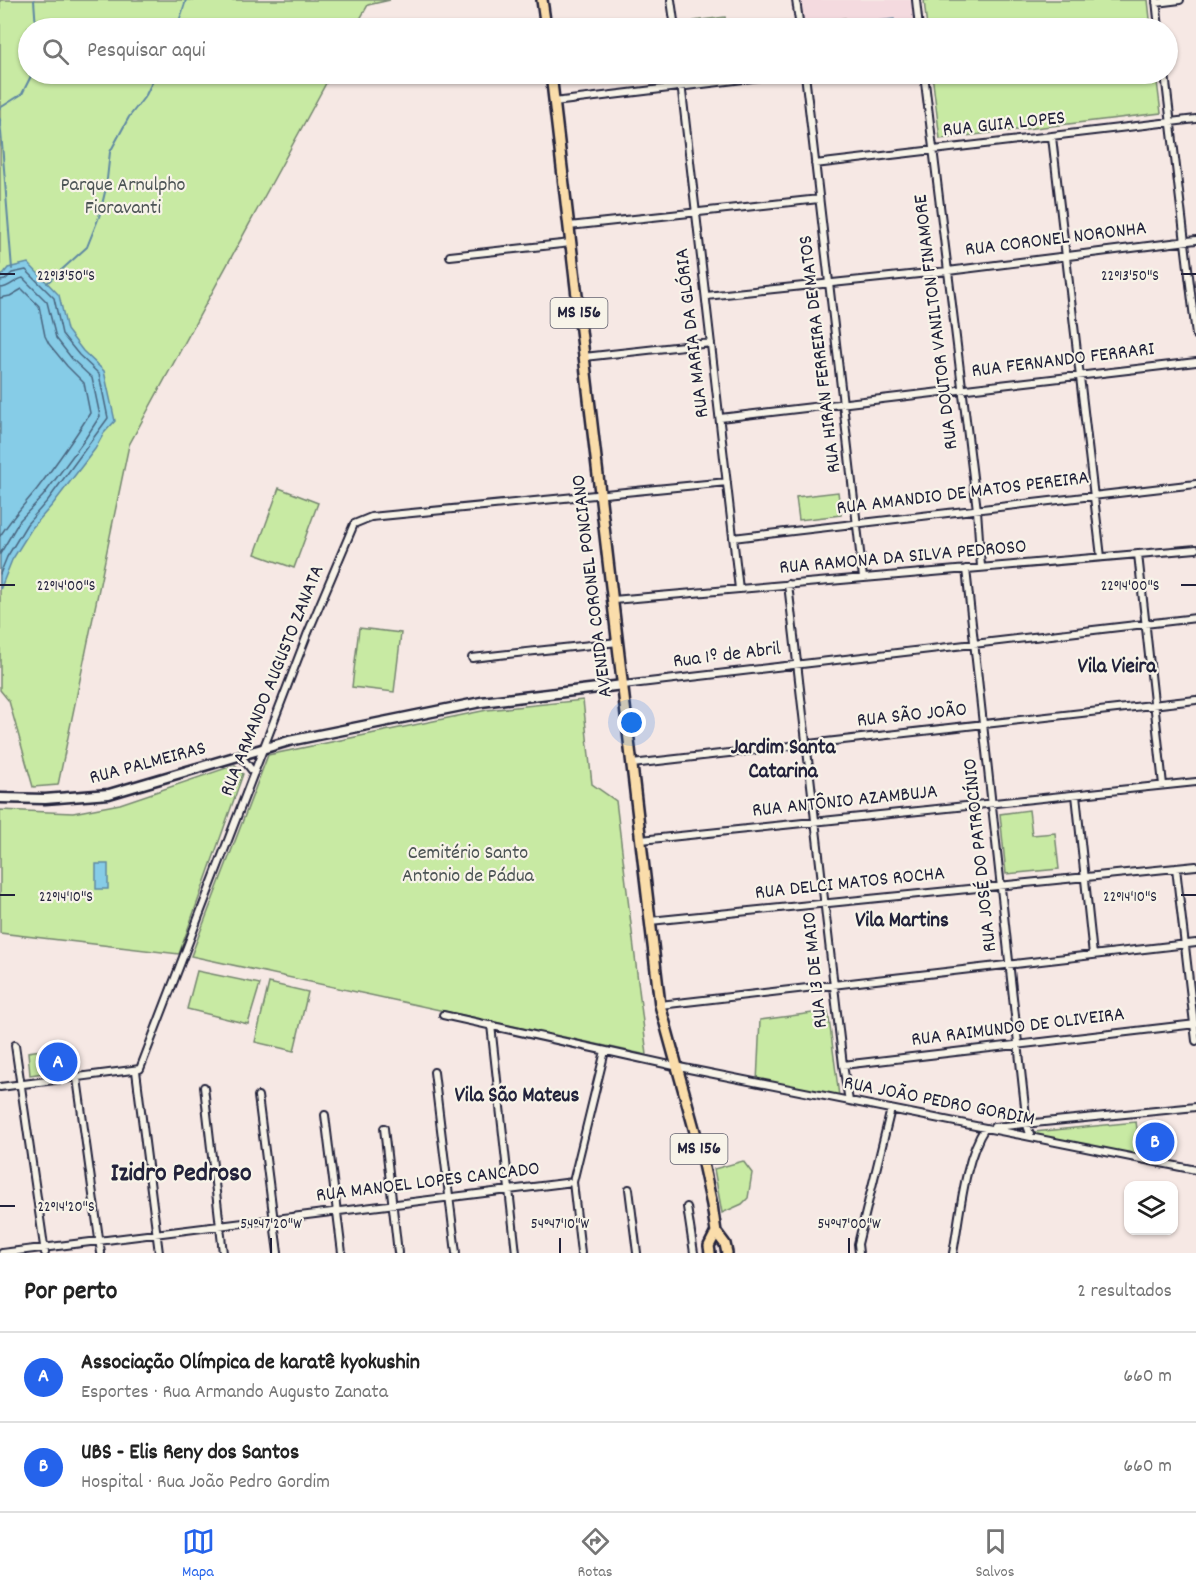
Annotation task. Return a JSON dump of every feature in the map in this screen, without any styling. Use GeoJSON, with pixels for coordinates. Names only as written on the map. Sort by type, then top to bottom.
{"type":"FeatureCollection","features":[{"type":"Feature","properties":{"kind":"main road"},"geometry":{"type":"LineString","coordinates":[[542,0],[545,18]]}},
{"type":"Feature","properties":{"kind":"main road","name":"AVENIDA CORONEL PONCIANO"},"geometry":{"type":"LineString","coordinates":[[552,84],[660,1005],[700,1150],[716,1232],[725,1244],[727,1253]]}},
{"type":"Feature","properties":{"kind":"main road","name":"AVENIDA CORONEL PONCIANO"},"geometry":{"type":"LineString","coordinates":[[710,1253],[709,1246],[716,1232]]}},
{"type":"Feature","properties":{"kind":"street"},"geometry":{"type":"LineString","coordinates":[[671,0],[674,18]]}},
{"type":"Feature","properties":{"kind":"street"},"geometry":{"type":"LineString","coordinates":[[796,0],[799,18]]}},
{"type":"Feature","properties":{"kind":"street"},"geometry":{"type":"LineString","coordinates":[[916,0],[918,18]]}},
{"type":"Feature","properties":{"kind":"street"},"geometry":{"type":"LineString","coordinates":[[1158,18],[1156,2],[1180,0]]}},
{"type":"Feature","properties":{"kind":"street"},"geometry":{"type":"LineString","coordinates":[[554,102],[698,84]]}},
{"type":"Feature","properties":{"kind":"street","name":"RUA HIRAN FERREIRA DE MATOS"},"geometry":{"type":"LineString","coordinates":[[806,84],[863,578]]}},
{"type":"Feature","properties":{"kind":"street","name":"RUA DOUTOR VANILTON FINAMORE"},"geometry":{"type":"LineString","coordinates":[[925,84],[977,510],[981,567]]}},
{"type":"Feature","properties":{"kind":"street"},"geometry":{"type":"LineString","coordinates":[[1166,84],[1196,335]]}},
{"type":"Feature","properties":{"kind":"street","name":"RUA MARIA DA GLÓRIA"},"geometry":{"type":"LineString","coordinates":[[681,86],[740,589]]}},
{"type":"Feature","properties":{"kind":"street","name":"RUA GUIA LOPES"},"geometry":{"type":"LineString","coordinates":[[815,164],[1196,119]]}},
{"type":"Feature","properties":{"kind":"street"},"geometry":{"type":"LineString","coordinates":[[1052,137],[1101,557]]}},
{"type":"Feature","properties":{"kind":"street"},"geometry":{"type":"LineString","coordinates":[[569,226],[819,199]]}},
{"type":"Feature","properties":{"kind":"street","name":"RUA CORONEL NORONHA"},"geometry":{"type":"LineString","coordinates":[[706,296],[948,271],[1196,240]]}},
{"type":"Feature","properties":{"kind":"street"},"geometry":{"type":"LineString","coordinates":[[450,256],[571,243]]}},
{"type":"Feature","properties":{"kind":"street"},"geometry":{"type":"LineString","coordinates":[[584,357],[711,343]]}},
{"type":"Feature","properties":{"kind":"street","name":"RUA FERNANDO FERRARI"},"geometry":{"type":"LineString","coordinates":[[720,418],[1196,362]]}},
{"type":"Feature","properties":{"kind":"street","name":"RUA ARMANDO AUGUSTO ZANATA"},"geometry":{"type":"LineString","coordinates":[[136,1071],[140,1069],[144,1059],[307,635],[354,524],[371,517],[727,482]]}},
{"type":"Feature","properties":{"kind":"street","name":"RUA AMANDIO DE MATOS PEREIRA"},"geometry":{"type":"LineString","coordinates":[[734,538],[1196,484]]}},
{"type":"Feature","properties":{"kind":"street","name":"RUA RAMONA DA SILVA PEDROSO"},"geometry":{"type":"LineString","coordinates":[[613,600],[1196,549]]}},
{"type":"Feature","properties":{"kind":"street"},"geometry":{"type":"LineString","coordinates":[[1138,554],[1163,785]]}},
{"type":"Feature","properties":{"kind":"street","name":"RUA JOSÉ DO PATROCÍNIO"},"geometry":{"type":"LineString","coordinates":[[966,569],[1027,1125],[1031,1137]]}},
{"type":"Feature","properties":{"kind":"street","name":"RUA 13 DE MAIO"},"geometry":{"type":"LineString","coordinates":[[788,584],[849,1101]]}},
{"type":"Feature","properties":{"kind":"street","name":"Rua 1º de Abril"},"geometry":{"type":"LineString","coordinates":[[265,747],[481,702],[1196,618]]}},
{"type":"Feature","properties":{"kind":"street"},"geometry":{"type":"LineString","coordinates":[[472,658],[618,642]]}},
{"type":"Feature","properties":{"kind":"street","name":"RUA SÃO JOÃO"},"geometry":{"type":"LineString","coordinates":[[632,764],[1196,700]]}},
{"type":"Feature","properties":{"kind":"street","name":"RUA PALMEIRAS"},"geometry":{"type":"LineString","coordinates":[[0,798],[55,799],[109,794],[265,747]]}},
{"type":"Feature","properties":{"kind":"street"},"geometry":{"type":"LineString","coordinates":[[240,755],[254,773]]}},
{"type":"Feature","properties":{"kind":"street","name":"RUA ANTÔNIO AZAMBUJA"},"geometry":{"type":"LineString","coordinates":[[641,840],[1196,782]]}},
{"type":"Feature","properties":{"kind":"street"},"geometry":{"type":"LineString","coordinates":[[1076,795],[1093,955]]}},
{"type":"Feature","properties":{"kind":"street","name":"RUA DELCI MATOS ROCHA"},"geometry":{"type":"LineString","coordinates":[[650,921],[1196,866]]}},
{"type":"Feature","properties":{"kind":"street"},"geometry":{"type":"LineString","coordinates":[[1176,868],[1196,1041]]}},
{"type":"Feature","properties":{"kind":"street"},"geometry":{"type":"LineString","coordinates":[[660,1005],[1196,943]]}},
{"type":"Feature","properties":{"kind":"street","name":"RUA JOÃO PEDRO GORDIM"},"geometry":{"type":"LineString","coordinates":[[443,1015],[676,1066],[1196,1170]]}},
{"type":"Feature","properties":{"kind":"street","name":"RUA RAIMUNDO DE OLIVEIRA"},"geometry":{"type":"LineString","coordinates":[[843,1065],[1195,1024]]}},
{"type":"Feature","properties":{"kind":"street"},"geometry":{"type":"LineString","coordinates":[[490,1025],[516,1253]]}},
{"type":"Feature","properties":{"kind":"street"},"geometry":{"type":"LineString","coordinates":[[15,1045],[44,1250]]}},
{"type":"Feature","properties":{"kind":"street"},"geometry":{"type":"LineString","coordinates":[[581,1253],[573,1182],[605,1051]]}},
{"type":"Feature","properties":{"kind":"street"},"geometry":{"type":"LineString","coordinates":[[0,1087],[136,1071],[159,1253]]}},
{"type":"Feature","properties":{"kind":"street"},"geometry":{"type":"LineString","coordinates":[[434,1072],[456,1253]]}},
{"type":"Feature","properties":{"kind":"street"},"geometry":{"type":"LineString","coordinates":[[77,1078],[101,1253]]}},
{"type":"Feature","properties":{"kind":"street"},"geometry":{"type":"LineString","coordinates":[[204,1087],[223,1253]]}},
{"type":"Feature","properties":{"kind":"street"},"geometry":{"type":"LineString","coordinates":[[258,1096],[278,1253]]}},
{"type":"Feature","properties":{"kind":"street"},"geometry":{"type":"LineString","coordinates":[[953,1253],[975,1144],[985,1128],[1196,1107]]}},
{"type":"Feature","properties":{"kind":"street"},"geometry":{"type":"LineString","coordinates":[[859,1253],[858,1244],[891,1109]]}},
{"type":"Feature","properties":{"kind":"street"},"geometry":{"type":"LineString","coordinates":[[325,1115],[342,1253]]}},
{"type":"Feature","properties":{"kind":"street"},"geometry":{"type":"LineString","coordinates":[[384,1128],[398,1253]]}},
{"type":"Feature","properties":{"kind":"street","name":"RUA MANOEL LOPES CANCADO"},"geometry":{"type":"LineString","coordinates":[[2,1253],[44,1250],[100,1240],[573,1182]]}},
{"type":"Feature","properties":{"kind":"street"},"geometry":{"type":"LineString","coordinates":[[629,1189],[637,1253]]}},
{"type":"Feature","properties":{"kind":"street"},"geometry":{"type":"LineString","coordinates":[[687,1207],[694,1253]]}},
{"type":"Feature","properties":{"kind":"shaded area"},"geometry":{"type":"Polygon","coordinates":[[[799,0],[911,0],[914,18],[801,18],[799,0]]]}},
{"type":"Feature","properties":{"kind":"green space","name":"Parque Arnulpho Fioravanti"},"geometry":{"type":"Polygon","coordinates":[[[0,0],[390,0],[368,5],[361,18],[18,18],[18,84],[326,84],[129,445],[58,785],[33,787],[9,701],[0,690],[0,0]]]}},
{"type":"Feature","properties":{"kind":"green space"},"geometry":{"type":"Polygon","coordinates":[[[924,0],[1148,0],[1150,18],[926,18],[924,0]]]}},
{"type":"Feature","properties":{"kind":"green space"},"geometry":{"type":"Polygon","coordinates":[[[933,84],[1157,84],[1161,113],[940,139],[933,84]]]}},
{"type":"Feature","properties":{"kind":"green space"},"geometry":{"type":"Polygon","coordinates":[[[279,488],[318,503],[294,568],[255,554],[279,488]]]}},
{"type":"Feature","properties":{"kind":"green space"},"geometry":{"type":"Polygon","coordinates":[[[838,492],[841,515],[799,520],[796,497],[838,492]]]}},
{"type":"Feature","properties":{"kind":"green space"},"geometry":{"type":"Polygon","coordinates":[[[359,628],[401,633],[394,692],[352,687],[359,628]]]}},
{"type":"Feature","properties":{"kind":"green space","name":"Cemitério Santo Antonio de Pádua"},"geometry":{"type":"Polygon","coordinates":[[[583,700],[592,784],[616,801],[647,1055],[191,956],[268,755],[487,710],[583,700]]]}},
{"type":"Feature","properties":{"kind":"green space"},"geometry":{"type":"Polygon","coordinates":[[[235,765],[243,774],[179,954],[0,933],[0,810],[73,813],[120,804],[235,765]]]}},
{"type":"Feature","properties":{"kind":"green space"},"geometry":{"type":"Polygon","coordinates":[[[1029,810],[1032,835],[1055,833],[1059,869],[1006,874],[1000,814],[1029,810]]]}},
{"type":"Feature","properties":{"kind":"green space"},"geometry":{"type":"Polygon","coordinates":[[[197,971],[260,984],[248,1024],[187,1009],[197,971]]]}},
{"type":"Feature","properties":{"kind":"green space"},"geometry":{"type":"Polygon","coordinates":[[[269,983],[308,992],[294,1051],[255,1042],[269,983]]]}},
{"type":"Feature","properties":{"kind":"green space"},"geometry":{"type":"Polygon","coordinates":[[[828,1011],[839,1096],[757,1082],[760,1020],[828,1011]]]}},
{"type":"Feature","properties":{"kind":"green space"},"geometry":{"type":"Polygon","coordinates":[[[41,1050],[43,1073],[30,1075],[28,1052],[41,1050]]]}},
{"type":"Feature","properties":{"kind":"green space"},"geometry":{"type":"Polygon","coordinates":[[[1136,1122],[1142,1163],[1034,1141],[1034,1132],[1136,1122]]]}},
{"type":"Feature","properties":{"kind":"green space"},"geometry":{"type":"Polygon","coordinates":[[[743,1161],[752,1173],[748,1198],[742,1204],[722,1213],[714,1169],[743,1161]]]}},
{"type":"Feature","properties":{"kind":"water"},"geometry":{"type":"Polygon","coordinates":[[[28,263],[59,295],[67,330],[83,351],[104,371],[115,421],[53,504],[32,528],[12,560],[0,590],[0,278],[8,268],[28,263]]]}},
{"type":"Feature","properties":{"kind":"water"},"geometry":{"type":"Polygon","coordinates":[[[96,864],[108,864],[108,889],[96,889],[96,864]]]}},
{"type":"Feature","properties":{"kind":"waterway"},"geometry":{"type":"LineString","coordinates":[[34,0],[35,18]]}},
{"type":"Feature","properties":{"kind":"waterway"},"geometry":{"type":"LineString","coordinates":[[180,18],[186,0]]}},
{"type":"Feature","properties":{"kind":"waterway"},"geometry":{"type":"LineString","coordinates":[[0,108],[22,94],[27,84]]}},
{"type":"Feature","properties":{"kind":"waterway"},"geometry":{"type":"LineString","coordinates":[[47,283],[87,247],[99,217],[106,188],[110,152],[129,117],[146,95],[151,84]]}},
{"type":"Feature","properties":{"kind":"waterway"},"geometry":{"type":"LineString","coordinates":[[0,119],[12,269]]}},
{"type":"Feature","properties":{"kind":"place","name":"Associação Olímpica de karatê kyokushin"},"geometry":{"type":"Point","coordinates":[58,1062]}},
{"type":"Feature","properties":{"kind":"place","name":"UBS - Elis Reny dos Santos"},"geometry":{"type":"Point","coordinates":[1155,1142]}},
{"type":"Feature","properties":{"kind":"district","name":"Vila Vieira"},"geometry":{"type":"Point","coordinates":[1117,668]}},
{"type":"Feature","properties":{"kind":"district","name":"Jardim Santa Catarina"},"geometry":{"type":"Point","coordinates":[783,761]}},
{"type":"Feature","properties":{"kind":"district","name":"Vila Martins"},"geometry":{"type":"Point","coordinates":[902,922]}},
{"type":"Feature","properties":{"kind":"district","name":"Vila São Mateus"},"geometry":{"type":"Point","coordinates":[517,1097]}},
{"type":"Feature","properties":{"kind":"district","name":"Izidro Pedroso"},"geometry":{"type":"Point","coordinates":[181,1174]}}]}
